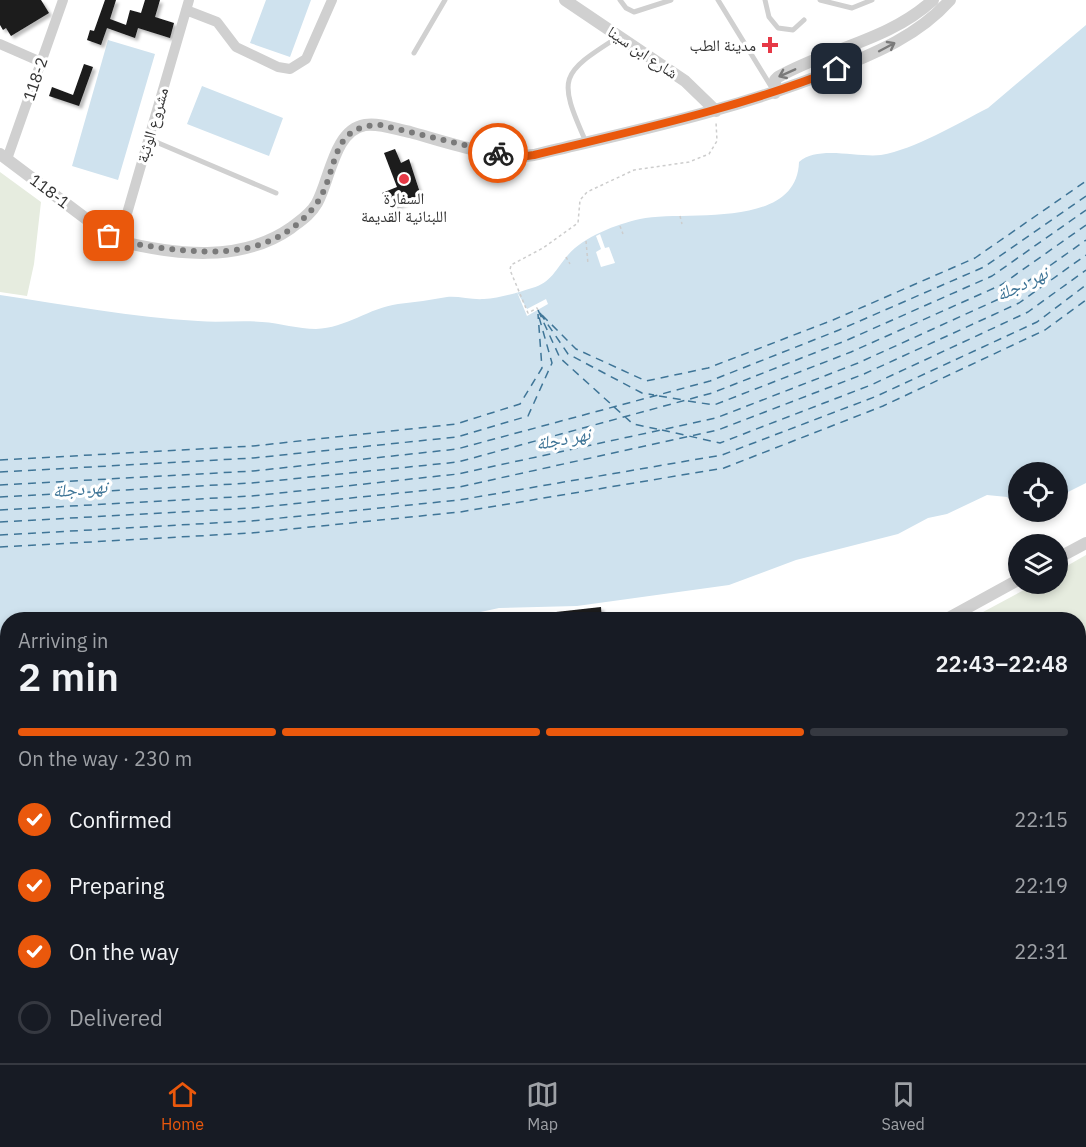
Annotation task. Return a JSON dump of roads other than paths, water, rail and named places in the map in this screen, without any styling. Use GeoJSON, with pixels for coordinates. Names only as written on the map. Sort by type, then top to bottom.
{"type":"FeatureCollection","features":[{"type":"Feature","properties":{"kind":"street","name":"118-2"},"geometry":{"type":"LineString","coordinates":[[4,156],[63,0]]}},
{"type":"Feature","properties":{"kind":"street","name":"مشروع الوثبة"},"geometry":{"type":"LineString","coordinates":[[119,241],[187,5],[217,22],[236,47],[278,67],[290,69],[306,59],[332,0]]}},
{"type":"Feature","properties":{"kind":"street","name":"شارع ابن سينا"},"geometry":{"type":"LineString","coordinates":[[564,0],[685,81],[716,111]]}},
{"type":"Feature","properties":{"kind":"street"},"geometry":{"type":"LineString","coordinates":[[775,93],[774,85],[778,77],[883,34],[906,21],[933,0]]}},
{"type":"Feature","properties":{"kind":"street","name":"118-1"},"geometry":{"type":"LineString","coordinates":[[4,156],[109,236],[119,241],[206,253],[256,246],[281,235],[303,220],[317,204],[343,141],[357,128],[366,125],[380,125],[520,157],[716,111],[775,93],[893,44],[921,26],[950,0]]}},
{"type":"Feature","properties":{"kind":"street"},"geometry":{"type":"LineString","coordinates":[[0,44],[41,62]]}},
{"type":"Feature","properties":{"kind":"street"},"geometry":{"type":"LineString","coordinates":[[1068,553],[1086,543]]}},
{"type":"Feature","properties":{"kind":"street"},"geometry":{"type":"LineString","coordinates":[[960,612],[1008,585]]}},
{"type":"Feature","properties":{"kind":"lane"},"geometry":{"type":"LineString","coordinates":[[414,53],[445,0]]}},
{"type":"Feature","properties":{"kind":"lane"},"geometry":{"type":"LineString","coordinates":[[620,0],[626,8],[634,12],[671,0]]}},
{"type":"Feature","properties":{"kind":"lane"},"geometry":{"type":"LineString","coordinates":[[718,0],[775,93]]}},
{"type":"Feature","properties":{"kind":"lane"},"geometry":{"type":"LineString","coordinates":[[765,0],[769,16],[778,28],[794,30],[804,20]]}},
{"type":"Feature","properties":{"kind":"lane"},"geometry":{"type":"LineString","coordinates":[[820,0],[852,8],[872,0]]}},
{"type":"Feature","properties":{"kind":"lane"},"geometry":{"type":"LineString","coordinates":[[586,142],[569,96],[569,75],[580,62],[619,36]]}},
{"type":"Feature","properties":{"kind":"lane"},"geometry":{"type":"LineString","coordinates":[[148,139],[276,193]]}},
{"type":"Feature","properties":{"kind":"water"},"geometry":{"type":"Polygon","coordinates":[[[266,0],[311,0],[290,57],[250,43],[266,0]]]}},
{"type":"Feature","properties":{"kind":"water","name":"نهر دجلة"},"geometry":{"type":"Polygon","coordinates":[[[1086,25],[1086,483],[1068,492],[1068,462],[1008,462],[1008,498],[987,495],[947,514],[928,518],[898,534],[796,560],[729,585],[577,606],[499,608],[480,612],[0,612],[0,295],[148,317],[206,322],[246,321],[302,328],[327,328],[387,306],[447,297],[490,298],[539,286],[553,275],[574,248],[591,237],[621,224],[640,219],[735,213],[759,208],[779,199],[793,184],[799,162],[807,157],[827,153],[881,155],[936,135],[988,108],[1086,25]]]}},
{"type":"Feature","properties":{"kind":"water"},"geometry":{"type":"Polygon","coordinates":[[[108,40],[155,54],[118,180],[72,166],[108,40]]]}},
{"type":"Feature","properties":{"kind":"water"},"geometry":{"type":"Polygon","coordinates":[[[202,86],[283,118],[269,156],[187,124],[202,86]]]}},
{"type":"Feature","properties":{"kind":"place","name":"مدينة الطب"},"geometry":{"type":"Point","coordinates":[770,45]}},
{"type":"Feature","properties":{"kind":"place","name":"السفارة اللبنانية القديمة"},"geometry":{"type":"Point","coordinates":[404,179]}}]}
